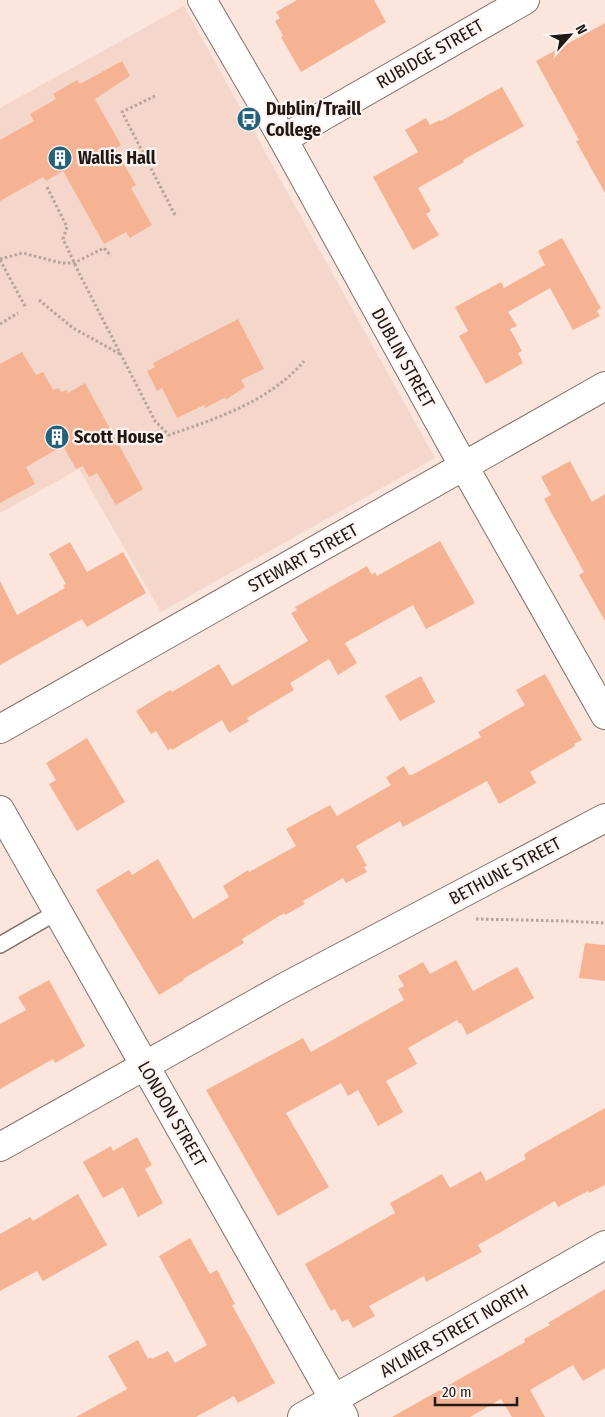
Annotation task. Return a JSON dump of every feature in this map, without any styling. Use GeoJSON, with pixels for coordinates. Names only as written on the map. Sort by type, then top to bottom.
{"type":"FeatureCollection","features":[{"type":"Feature","properties":{"kind":"street","name":"DUBLIN STREET"},"geometry":{"type":"LineString","coordinates":[[202,0],[283,139],[464,467],[605,715]]}},
{"type":"Feature","properties":{"kind":"street","name":"RUBIDGE STREET"},"geometry":{"type":"LineString","coordinates":[[283,139],[525,0]]}},
{"type":"Feature","properties":{"kind":"street","name":"STEWART STREET"},"geometry":{"type":"LineString","coordinates":[[0,729],[605,386]]}},
{"type":"Feature","properties":{"kind":"street","name":"LONDON STREET"},"geometry":{"type":"LineString","coordinates":[[0,810],[339,1408]]}},
{"type":"Feature","properties":{"kind":"street","name":"BETHUNE STREET"},"geometry":{"type":"LineString","coordinates":[[0,1147],[284,988],[605,818]]}},
{"type":"Feature","properties":{"kind":"street","name":"AYLMER STREET NORTH"},"geometry":{"type":"LineString","coordinates":[[302,1417],[339,1408],[605,1245]]}},
{"type":"Feature","properties":{"kind":"lane"},"geometry":{"type":"LineString","coordinates":[[0,945],[57,912]]}},
{"type":"Feature","properties":{"kind":"path"},"geometry":{"type":"LineString","coordinates":[[155,96],[122,112],[176,217]]}},
{"type":"Feature","properties":{"kind":"path"},"geometry":{"type":"LineString","coordinates":[[48,188],[67,227],[63,239],[74,263],[155,421],[169,435],[255,401],[292,375],[304,361]]}},
{"type":"Feature","properties":{"kind":"path"},"geometry":{"type":"LineString","coordinates":[[26,308],[0,260],[23,253],[60,263],[74,263],[104,248],[111,256]]}},
{"type":"Feature","properties":{"kind":"path"},"geometry":{"type":"LineString","coordinates":[[39,300],[72,328],[121,354]]}},
{"type":"Feature","properties":{"kind":"path"},"geometry":{"type":"LineString","coordinates":[[0,324],[18,314]]}},
{"type":"Feature","properties":{"kind":"path"},"geometry":{"type":"LineString","coordinates":[[474,919],[605,923]]}},
{"type":"Feature","properties":{"kind":"shaded area"},"geometry":{"type":"Polygon","coordinates":[[[184,6],[435,458],[161,612],[79,469],[0,513],[0,108],[184,6]]]}},
{"type":"Feature","properties":{"kind":"building"},"geometry":{"type":"Polygon","coordinates":[[[297,0],[374,0],[386,22],[301,72],[281,37],[283,36],[275,21],[280,18],[276,12],[297,0]]]}},
{"type":"Feature","properties":{"kind":"building"},"geometry":{"type":"Polygon","coordinates":[[[605,23],[605,193],[576,141],[579,140],[536,61],[605,23]]]}},
{"type":"Feature","properties":{"kind":"building","name":"Wallis Hall"},"geometry":{"type":"Polygon","coordinates":[[[122,61],[130,76],[95,99],[121,145],[115,149],[136,185],[131,188],[152,225],[130,238],[126,232],[104,244],[63,171],[46,181],[43,177],[0,201],[0,140],[34,121],[30,114],[56,99],[53,94],[77,80],[80,84],[122,61]]]}},
{"type":"Feature","properties":{"kind":"building"},"geometry":{"type":"Polygon","coordinates":[[[502,87],[524,126],[418,188],[431,211],[426,214],[439,235],[413,250],[373,177],[418,152],[405,130],[426,118],[430,125],[441,121],[502,87]]]}},
{"type":"Feature","properties":{"kind":"building"},"geometry":{"type":"Polygon","coordinates":[[[562,238],[601,308],[597,311],[600,316],[573,330],[550,288],[508,312],[517,326],[510,329],[522,351],[518,353],[523,363],[486,384],[459,336],[468,331],[455,307],[501,282],[504,288],[545,265],[538,251],[562,238]]]}},
{"type":"Feature","properties":{"kind":"building"},"geometry":{"type":"Polygon","coordinates":[[[238,319],[264,369],[241,380],[245,387],[227,399],[224,398],[205,408],[204,405],[177,418],[162,388],[157,391],[147,371],[155,367],[153,363],[238,319]]]}},
{"type":"Feature","properties":{"kind":"building","name":"Scott House"},"geometry":{"type":"Polygon","coordinates":[[[22,352],[36,375],[43,372],[53,390],[59,388],[61,392],[66,390],[68,393],[85,383],[143,489],[116,505],[97,473],[89,477],[83,466],[76,469],[63,446],[26,467],[35,484],[0,503],[0,364],[22,352]]]}},
{"type":"Feature","properties":{"kind":"building"},"geometry":{"type":"Polygon","coordinates":[[[570,461],[592,502],[605,494],[605,621],[579,575],[584,572],[544,499],[551,495],[541,477],[570,461]]]}},
{"type":"Feature","properties":{"kind":"building"},"geometry":{"type":"Polygon","coordinates":[[[440,541],[475,603],[426,629],[413,605],[345,643],[357,663],[338,675],[329,659],[290,683],[294,690],[247,718],[249,721],[229,733],[222,720],[172,750],[171,748],[168,750],[156,731],[151,734],[136,711],[170,690],[172,692],[219,664],[232,686],[308,641],[291,613],[297,610],[295,607],[367,566],[372,575],[375,572],[377,576],[440,541]]]}},
{"type":"Feature","properties":{"kind":"building"},"geometry":{"type":"Polygon","coordinates":[[[70,542],[87,572],[123,552],[146,593],[87,627],[82,619],[0,665],[0,581],[17,615],[65,588],[63,585],[66,584],[49,554],[70,542]]]}},
{"type":"Feature","properties":{"kind":"building"},"geometry":{"type":"Polygon","coordinates":[[[545,674],[582,740],[530,772],[536,783],[499,804],[487,781],[403,827],[400,821],[356,846],[367,866],[364,867],[367,872],[346,883],[343,878],[303,901],[305,904],[285,915],[284,913],[242,939],[244,943],[159,995],[96,890],[129,870],[132,875],[158,859],[193,919],[229,897],[223,886],[248,870],[249,872],[296,846],[286,829],[330,805],[337,816],[391,785],[386,777],[404,766],[409,775],[412,775],[481,737],[478,732],[525,705],[516,690],[545,674]]]}},
{"type":"Feature","properties":{"kind":"building"},"geometry":{"type":"Polygon","coordinates":[[[421,676],[435,702],[400,721],[385,696],[421,676]]]}},
{"type":"Feature","properties":{"kind":"building"},"geometry":{"type":"Polygon","coordinates":[[[87,738],[125,802],[77,831],[49,784],[56,780],[46,763],[87,738]]]}},
{"type":"Feature","properties":{"kind":"building"},"geometry":{"type":"Polygon","coordinates":[[[585,943],[605,945],[605,981],[579,978],[585,943]]]}},
{"type":"Feature","properties":{"kind":"building"},"geometry":{"type":"Polygon","coordinates":[[[456,960],[473,991],[517,967],[534,998],[467,1035],[461,1023],[459,1024],[457,1020],[408,1048],[417,1064],[386,1081],[403,1112],[378,1126],[358,1090],[348,1096],[341,1083],[286,1113],[329,1187],[278,1216],[206,1090],[303,1038],[311,1052],[404,1000],[398,989],[404,986],[398,976],[423,962],[430,974],[456,960]]]}},
{"type":"Feature","properties":{"kind":"building"},"geometry":{"type":"Polygon","coordinates":[[[49,980],[85,1046],[55,1063],[53,1059],[0,1089],[0,1024],[26,1010],[18,997],[49,980]]]}},
{"type":"Feature","properties":{"kind":"building"},"geometry":{"type":"Polygon","coordinates":[[[605,1108],[605,1185],[589,1193],[588,1191],[558,1207],[555,1201],[478,1245],[482,1252],[426,1282],[424,1276],[369,1306],[375,1316],[353,1328],[348,1319],[342,1322],[335,1309],[331,1311],[305,1264],[395,1213],[390,1203],[442,1174],[450,1188],[481,1171],[486,1181],[526,1159],[524,1155],[527,1152],[605,1108]]]}},
{"type":"Feature","properties":{"kind":"building"},"geometry":{"type":"Polygon","coordinates":[[[137,1137],[152,1165],[145,1169],[163,1203],[138,1217],[123,1187],[103,1198],[83,1162],[111,1146],[113,1151],[137,1137]]]}},
{"type":"Feature","properties":{"kind":"building"},"geometry":{"type":"Polygon","coordinates":[[[78,1194],[107,1245],[43,1281],[37,1271],[0,1291],[0,1234],[30,1217],[33,1221],[78,1194]]]}},
{"type":"Feature","properties":{"kind":"building"},"geometry":{"type":"Polygon","coordinates":[[[190,1238],[210,1274],[217,1270],[235,1304],[232,1305],[275,1383],[238,1403],[234,1396],[196,1417],[76,1417],[127,1389],[108,1356],[138,1340],[148,1359],[168,1351],[175,1363],[207,1345],[159,1256],[190,1238]]]}},
{"type":"Feature","properties":{"kind":"building"},"geometry":{"type":"Polygon","coordinates":[[[605,1289],[605,1368],[583,1381],[573,1365],[530,1390],[545,1417],[512,1417],[501,1399],[470,1417],[392,1417],[525,1342],[524,1339],[550,1325],[548,1323],[605,1289]]]}},
{"type":"Feature","properties":{"kind":"place","name":"Dublin/Traill College"},"geometry":{"type":"Point","coordinates":[249,119]}},
{"type":"Feature","properties":{"kind":"place","name":"Wallis Hall"},"geometry":{"type":"Point","coordinates":[60,158]}},
{"type":"Feature","properties":{"kind":"place","name":"Scott House"},"geometry":{"type":"Point","coordinates":[57,437]}}]}
